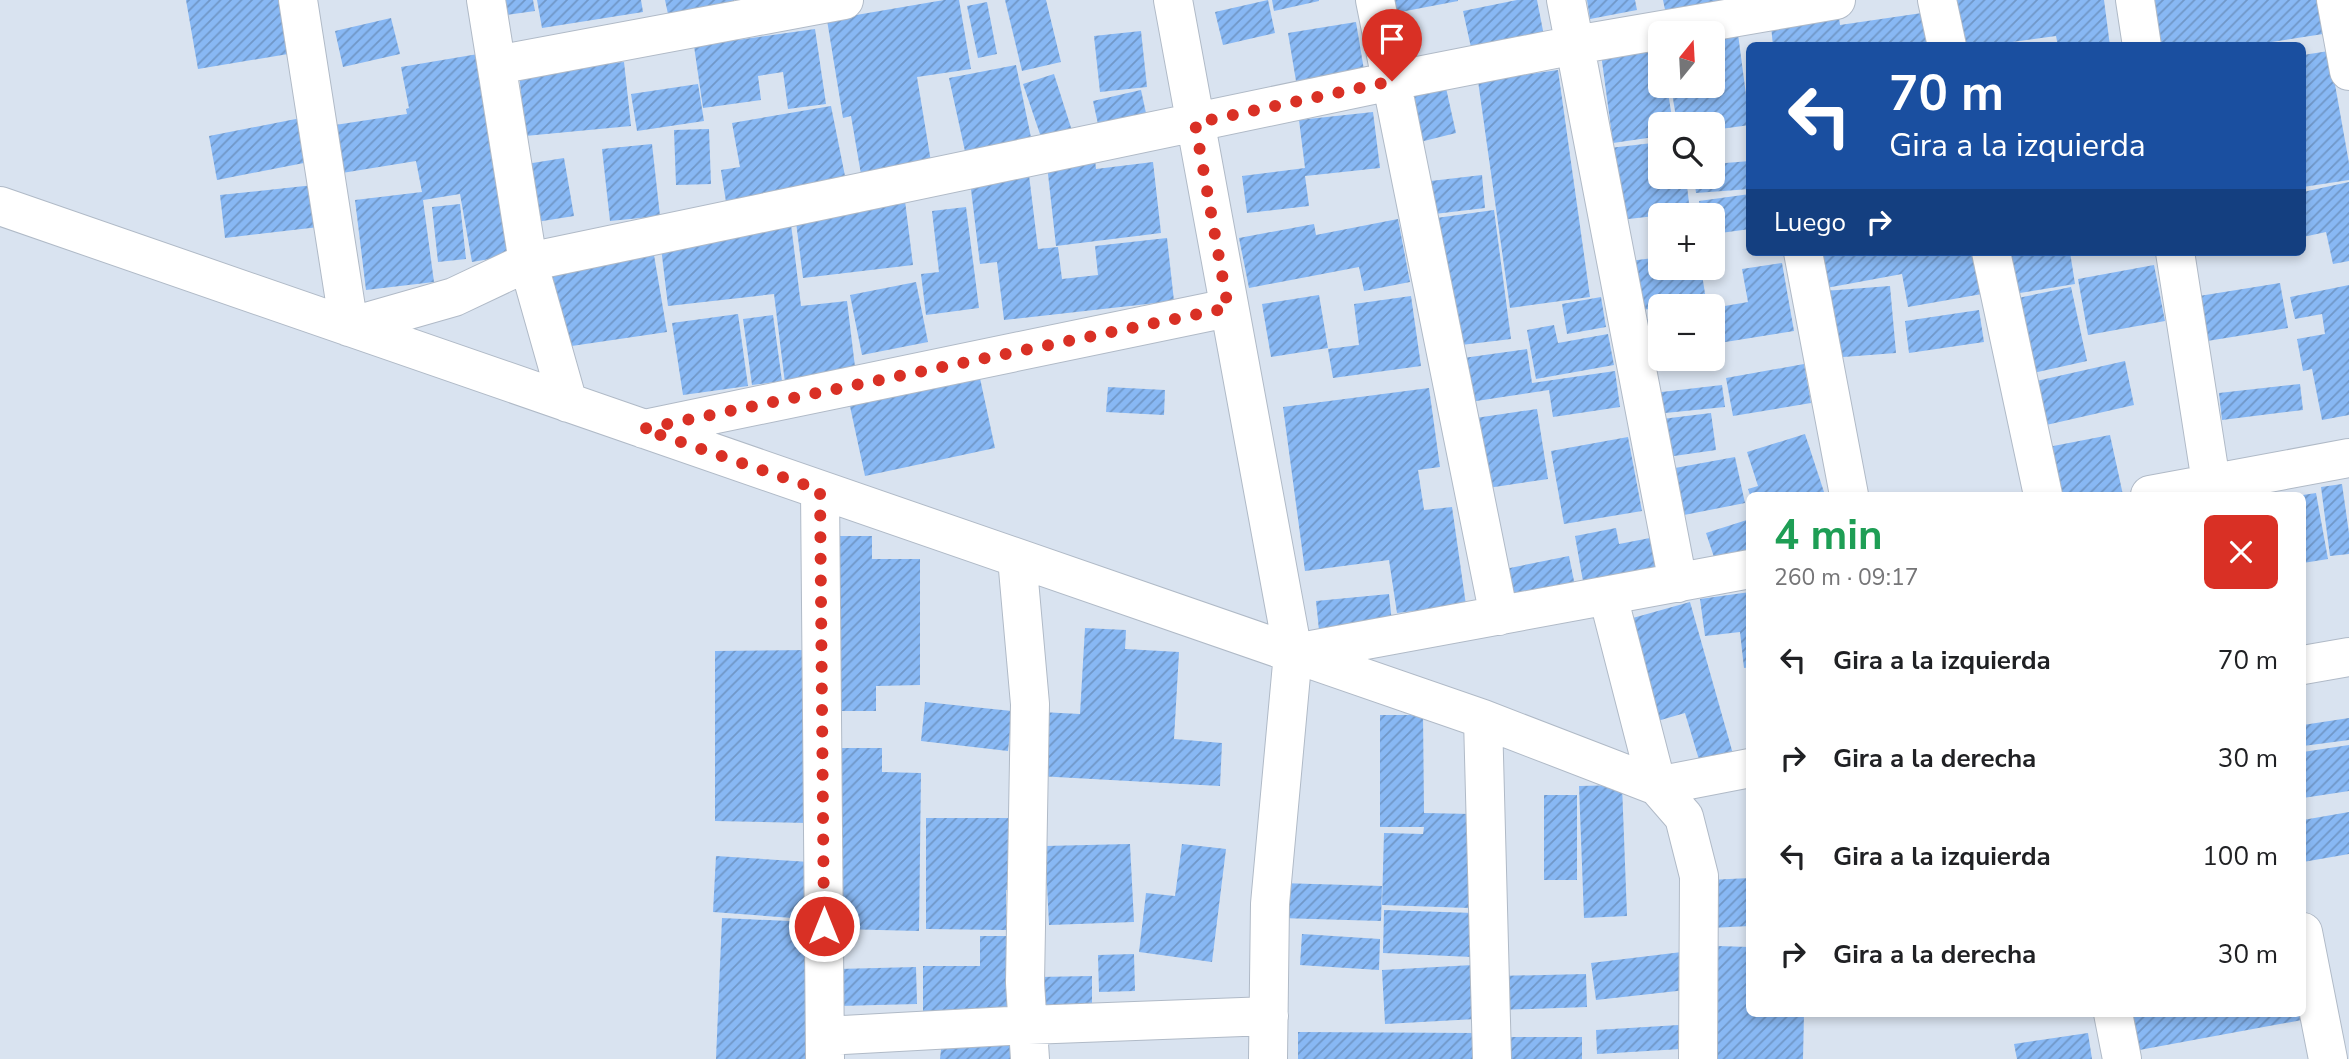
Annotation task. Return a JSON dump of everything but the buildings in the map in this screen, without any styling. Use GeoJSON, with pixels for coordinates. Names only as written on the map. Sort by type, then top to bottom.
{"type":"FeatureCollection","features":[{"type":"Feature","properties":{"kind":"street"},"geometry":{"type":"LineString","coordinates":[[298,0],[349,327]]}},
{"type":"Feature","properties":{"kind":"street"},"geometry":{"type":"LineString","coordinates":[[486,0],[528,262],[568,403]]}},
{"type":"Feature","properties":{"kind":"street"},"geometry":{"type":"LineString","coordinates":[[497,65],[844,0]]}},
{"type":"Feature","properties":{"kind":"street"},"geometry":{"type":"LineString","coordinates":[[1173,0],[1293,653],[1270,904],[1268,1059]]}},
{"type":"Feature","properties":{"kind":"street"},"geometry":{"type":"LineString","coordinates":[[1375,0],[1499,616]]}},
{"type":"Feature","properties":{"kind":"street"},"geometry":{"type":"LineString","coordinates":[[1566,0],[1678,583]]}},
{"type":"Feature","properties":{"kind":"street"},"geometry":{"type":"LineString","coordinates":[[349,327],[454,297],[528,262],[1392,81],[1575,45],[1760,20],[1836,0]]}},
{"type":"Feature","properties":{"kind":"street"},"geometry":{"type":"LineString","coordinates":[[1937,0],[1946,42]]}},
{"type":"Feature","properties":{"kind":"street"},"geometry":{"type":"LineString","coordinates":[[2135,0],[2141,42]]}},
{"type":"Feature","properties":{"kind":"street"},"geometry":{"type":"LineString","coordinates":[[2336,0],[2349,71]]}},
{"type":"Feature","properties":{"kind":"street"},"geometry":{"type":"LineString","coordinates":[[0,206],[1483,719],[1657,786],[1746,769]]}},
{"type":"Feature","properties":{"kind":"street"},"geometry":{"type":"LineString","coordinates":[[1804,256],[1848,492]]}},
{"type":"Feature","properties":{"kind":"street"},"geometry":{"type":"LineString","coordinates":[[1992,256],[2042,492]]}},
{"type":"Feature","properties":{"kind":"street"},"geometry":{"type":"LineString","coordinates":[[2176,256],[2212,490]]}},
{"type":"Feature","properties":{"kind":"street"},"geometry":{"type":"LineString","coordinates":[[643,429],[1228,308]]}},
{"type":"Feature","properties":{"kind":"street"},"geometry":{"type":"LineString","coordinates":[[2187,492],[2212,490],[2349,458]]}},
{"type":"Feature","properties":{"kind":"street"},"geometry":{"type":"LineString","coordinates":[[820,490],[825,1047],[1029,1042],[1269,1016]]}},
{"type":"Feature","properties":{"kind":"street"},"geometry":{"type":"LineString","coordinates":[[1017,558],[1030,704],[1026,983],[1029,1042]]}},
{"type":"Feature","properties":{"kind":"street"},"geometry":{"type":"LineString","coordinates":[[1293,653],[1746,570]]}},
{"type":"Feature","properties":{"kind":"street"},"geometry":{"type":"LineString","coordinates":[[1608,596],[1657,786],[1684,817],[1699,876],[1698,1059]]}},
{"type":"Feature","properties":{"kind":"street"},"geometry":{"type":"LineString","coordinates":[[2306,664],[2349,657]]}},
{"type":"Feature","properties":{"kind":"street"},"geometry":{"type":"LineString","coordinates":[[1483,719],[1492,1059]]}},
{"type":"Feature","properties":{"kind":"street"},"geometry":{"type":"LineString","coordinates":[[2306,947],[2328,1059]]}},
{"type":"Feature","properties":{"kind":"street"},"geometry":{"type":"LineString","coordinates":[[2114,1017],[2122,1059]]}},
{"type":"Feature","properties":{"kind":"route"},"geometry":{"type":"LineString","coordinates":[[824,926],[820,490],[643,429],[1228,308],[1195,123],[1392,81]]}}]}
